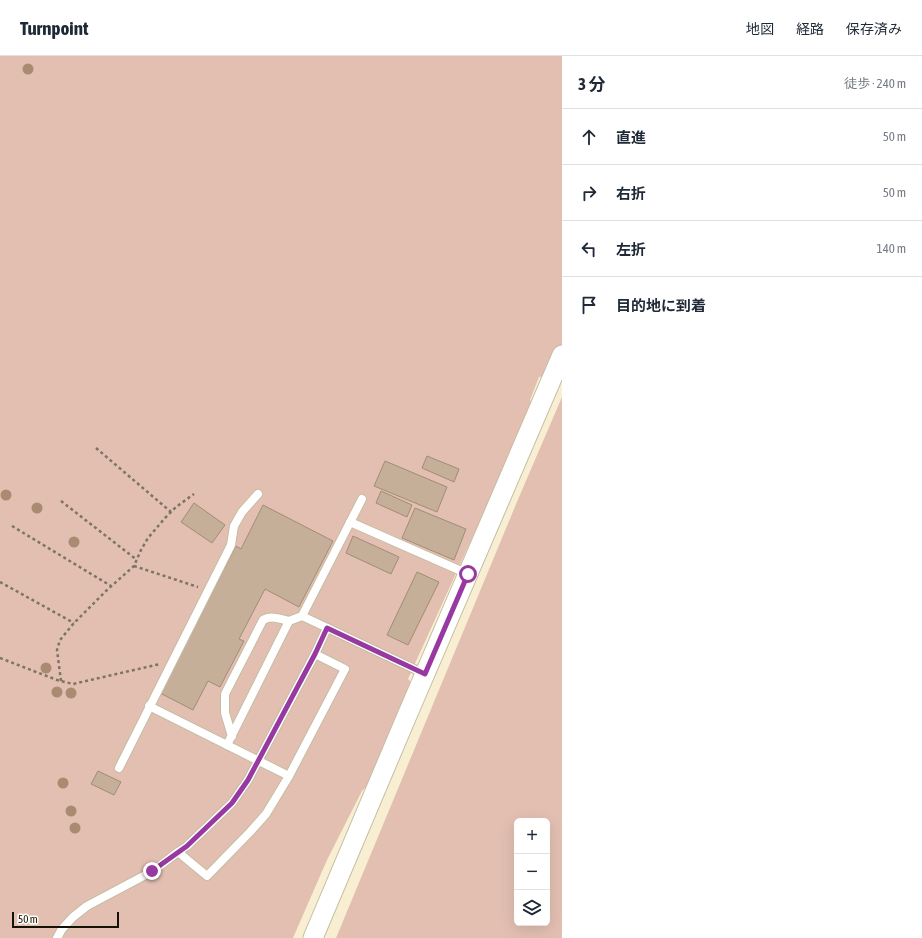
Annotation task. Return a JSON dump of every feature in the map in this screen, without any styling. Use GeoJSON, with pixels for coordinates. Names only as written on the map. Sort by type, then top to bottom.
{"type":"FeatureCollection","features":[{"type":"Feature","properties":{"kind":"street"},"geometry":{"type":"LineString","coordinates":[[314,938],[562,355]]}},
{"type":"Feature","properties":{"kind":"lane"},"geometry":{"type":"LineString","coordinates":[[119,768],[231,545],[234,526],[242,512],[258,494]]}},
{"type":"Feature","properties":{"kind":"lane"},"geometry":{"type":"LineString","coordinates":[[232,736],[225,713],[225,694],[263,620],[267,617],[289,621],[302,616],[362,499]]}},
{"type":"Feature","properties":{"kind":"lane"},"geometry":{"type":"LineString","coordinates":[[350,522],[468,574]]}},
{"type":"Feature","properties":{"kind":"lane"},"geometry":{"type":"LineString","coordinates":[[302,616],[425,674]]}},
{"type":"Feature","properties":{"kind":"lane"},"geometry":{"type":"LineString","coordinates":[[227,745],[289,621]]}},
{"type":"Feature","properties":{"kind":"lane"},"geometry":{"type":"LineString","coordinates":[[57,938],[62,928],[73,917],[88,906],[152,871],[187,846],[232,803],[248,780],[315,654],[327,628]]}},
{"type":"Feature","properties":{"kind":"lane"},"geometry":{"type":"LineString","coordinates":[[178,852],[207,876],[266,814],[289,776],[346,670],[315,654]]}},
{"type":"Feature","properties":{"kind":"lane"},"geometry":{"type":"LineString","coordinates":[[149,706],[289,776]]}},
{"type":"Feature","properties":{"kind":"path"},"geometry":{"type":"LineString","coordinates":[[96,448],[171,512]]}},
{"type":"Feature","properties":{"kind":"path"},"geometry":{"type":"LineString","coordinates":[[61,681],[57,650],[60,640],[74,623],[111,586],[134,566],[148,538],[171,512],[194,494]]}},
{"type":"Feature","properties":{"kind":"path"},"geometry":{"type":"LineString","coordinates":[[62,501],[137,560]]}},
{"type":"Feature","properties":{"kind":"path"},"geometry":{"type":"LineString","coordinates":[[12,526],[111,586]]}},
{"type":"Feature","properties":{"kind":"path"},"geometry":{"type":"LineString","coordinates":[[134,566],[208,591]]}},
{"type":"Feature","properties":{"kind":"path"},"geometry":{"type":"LineString","coordinates":[[0,582],[74,623]]}},
{"type":"Feature","properties":{"kind":"path"},"geometry":{"type":"LineString","coordinates":[[0,658],[10,663],[73,684],[172,661]]}},
{"type":"Feature","properties":{"kind":"shaded area"},"geometry":{"type":"Polygon","coordinates":[[[0,56],[562,56],[562,345],[555,362],[546,376],[539,377],[530,400],[533,404],[408,679],[412,683],[398,718],[388,735],[380,762],[370,783],[362,791],[327,860],[293,938],[0,938],[0,56]]]}},
{"type":"Feature","properties":{"kind":"shaded area"},"geometry":{"type":"Polygon","coordinates":[[[562,397],[562,938],[336,938],[519,497],[562,397]]]}},
{"type":"Feature","properties":{"kind":"building"},"geometry":{"type":"Polygon","coordinates":[[[427,456],[459,469],[454,482],[422,468],[427,456]]]}},
{"type":"Feature","properties":{"kind":"building"},"geometry":{"type":"Polygon","coordinates":[[[385,461],[447,487],[437,512],[374,486],[385,461]]]}},
{"type":"Feature","properties":{"kind":"building"},"geometry":{"type":"Polygon","coordinates":[[[381,491],[412,505],[407,517],[376,503],[381,491]]]}},
{"type":"Feature","properties":{"kind":"building"},"geometry":{"type":"Polygon","coordinates":[[[194,503],[225,525],[212,543],[181,522],[194,503]]]}},
{"type":"Feature","properties":{"kind":"building"},"geometry":{"type":"Polygon","coordinates":[[[263,505],[333,541],[299,607],[265,589],[239,639],[244,641],[220,687],[208,681],[193,710],[160,693],[236,546],[241,549],[263,505]]]}},
{"type":"Feature","properties":{"kind":"building"},"geometry":{"type":"Polygon","coordinates":[[[415,508],[466,529],[454,560],[402,538],[415,508]]]}},
{"type":"Feature","properties":{"kind":"building"},"geometry":{"type":"Polygon","coordinates":[[[353,536],[399,557],[391,574],[346,553],[353,536]]]}},
{"type":"Feature","properties":{"kind":"building"},"geometry":{"type":"Polygon","coordinates":[[[417,572],[439,582],[408,645],[387,635],[417,572]]]}},
{"type":"Feature","properties":{"kind":"building"},"geometry":{"type":"Polygon","coordinates":[[[98,771],[121,782],[114,795],[91,784],[98,771]]]}},
{"type":"Feature","properties":{"kind":"route"},"geometry":{"type":"LineString","coordinates":[[152,871],[187,846],[232,803],[248,780],[315,654],[327,628],[425,674],[468,574]]}}]}
